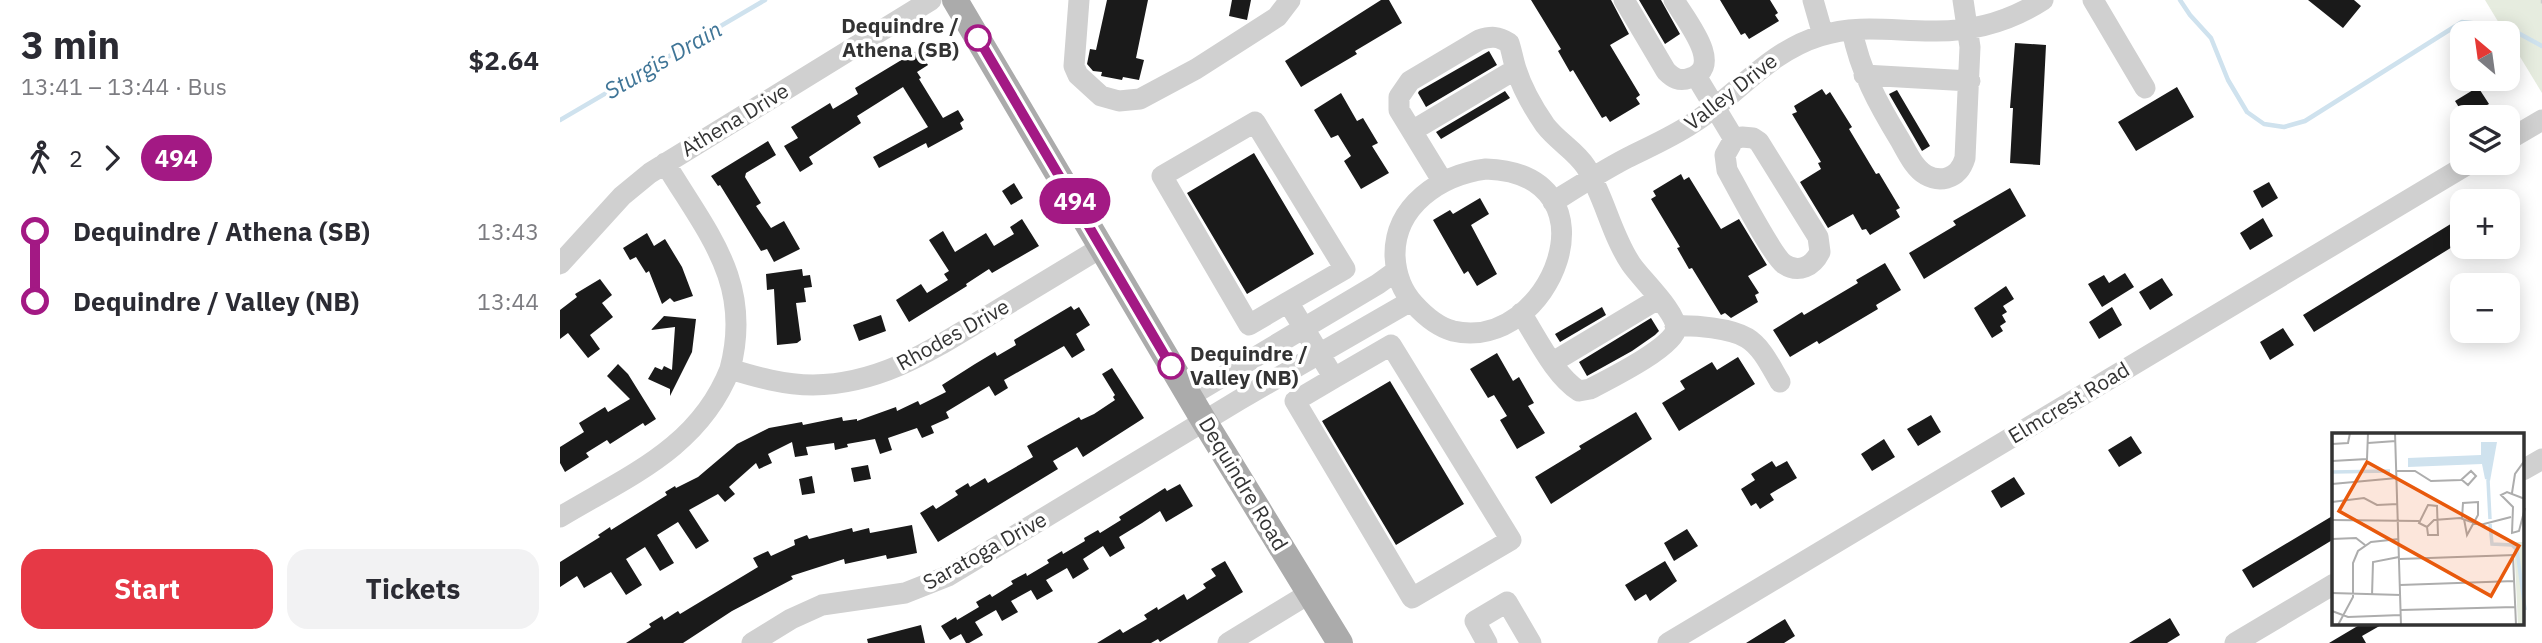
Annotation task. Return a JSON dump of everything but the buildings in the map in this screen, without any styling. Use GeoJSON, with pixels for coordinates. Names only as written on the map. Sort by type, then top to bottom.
{"type":"FeatureCollection","features":[{"type":"Feature","properties":{"kind":"main road","name":"Dequindre Road"},"geometry":{"type":"LineString","coordinates":[[955,0],[1340,643]]}},
{"type":"Feature","properties":{"kind":"street","name":"Athena Drive"},"geometry":{"type":"LineString","coordinates":[[560,264],[622,196],[665,163],[931,0]]}},
{"type":"Feature","properties":{"kind":"street"},"geometry":{"type":"LineString","coordinates":[[1079,0],[1073,51],[1074,66],[1078,75],[1101,96],[1119,101],[1140,99],[1196,69],[1277,17],[1290,0]]}},
{"type":"Feature","properties":{"kind":"street"},"geometry":{"type":"LineString","coordinates":[[1624,0],[1666,71],[1681,81],[1696,76],[1703,69],[1705,56],[1702,46],[1674,0]]}},
{"type":"Feature","properties":{"kind":"street"},"geometry":{"type":"LineString","coordinates":[[1813,0],[1823,35]]}},
{"type":"Feature","properties":{"kind":"street"},"geometry":{"type":"LineString","coordinates":[[1852,30],[1864,75],[1910,158],[1928,177],[1936,179],[1951,176],[1962,166],[1970,81],[1970,47],[1963,0]]}},
{"type":"Feature","properties":{"kind":"street","name":"Valley Drive"},"geometry":{"type":"LineString","coordinates":[[1553,202],[1592,178],[1673,136],[1715,108],[1770,60],[1823,35],[1871,28],[1949,31],[1966,29],[2017,15],[2043,0]]}},
{"type":"Feature","properties":{"kind":"street"},"geometry":{"type":"LineString","coordinates":[[2093,0],[2145,88]]}},
{"type":"Feature","properties":{"kind":"street"},"geometry":{"type":"LineString","coordinates":[[1443,182],[1399,110],[1399,97],[1410,81],[1467,46],[1490,36],[1500,37],[1508,43],[1516,69],[1545,125],[1585,165],[1621,248],[1642,281],[1670,312],[1675,326],[1673,337],[1667,343],[1590,389],[1579,391],[1568,384],[1521,313]]}},
{"type":"Feature","properties":{"kind":"street"},"geometry":{"type":"LineString","coordinates":[[1412,131],[1516,69]]}},
{"type":"Feature","properties":{"kind":"street"},"geometry":{"type":"LineString","coordinates":[[1864,75],[1970,81]]}},
{"type":"Feature","properties":{"kind":"street"},"geometry":{"type":"LineString","coordinates":[[1696,76],[1734,139]]}},
{"type":"Feature","properties":{"kind":"street"},"geometry":{"type":"LineString","coordinates":[[1255,122],[1345,269],[1288,302],[1249,325],[1161,176],[1255,122]]}},
{"type":"Feature","properties":{"kind":"street"},"geometry":{"type":"LineString","coordinates":[[2520,135],[2540,125]]}},
{"type":"Feature","properties":{"kind":"street"},"geometry":{"type":"LineString","coordinates":[[1753,138],[1759,142],[1770,159],[1818,237],[1820,252],[1811,264],[1794,268],[1779,259],[1727,170],[1725,155],[1734,139],[1753,138]]}},
{"type":"Feature","properties":{"kind":"street"},"geometry":{"type":"LineString","coordinates":[[560,517],[664,454],[682,440],[715,402],[730,369],[737,326],[733,289],[716,245],[665,163]]}},
{"type":"Feature","properties":{"kind":"street"},"geometry":{"type":"LineString","coordinates":[[1502,170],[1530,179],[1541,187],[1553,202],[1562,230],[1559,258],[1544,289],[1521,313],[1504,324],[1488,330],[1453,331],[1424,315],[1403,286],[1395,243],[1401,222],[1423,195],[1443,182],[1470,171],[1502,170]]}},
{"type":"Feature","properties":{"kind":"street","name":"Elmcrest Road"},"geometry":{"type":"LineString","coordinates":[[1668,643],[2450,175]]}},
{"type":"Feature","properties":{"kind":"street","name":"Rhodes Drive"},"geometry":{"type":"LineString","coordinates":[[730,369],[769,380],[810,385],[840,383],[897,368],[952,338],[1102,247]]}},
{"type":"Feature","properties":{"kind":"street"},"geometry":{"type":"LineString","coordinates":[[1190,396],[1304,329],[1403,286]]}},
{"type":"Feature","properties":{"kind":"street"},"geometry":{"type":"LineString","coordinates":[[1205,421],[1319,354],[1403,286]]}},
{"type":"Feature","properties":{"kind":"street"},"geometry":{"type":"LineString","coordinates":[[1553,362],[1658,299]]}},
{"type":"Feature","properties":{"kind":"street"},"geometry":{"type":"LineString","coordinates":[[1288,302],[1334,379]]}},
{"type":"Feature","properties":{"kind":"street"},"geometry":{"type":"LineString","coordinates":[[1675,326],[1702,327],[1748,338],[1763,354],[1780,382]]}},
{"type":"Feature","properties":{"kind":"street"},"geometry":{"type":"LineString","coordinates":[[1391,345],[1511,540],[1412,598],[1295,401],[1334,379],[1391,345]]}},
{"type":"Feature","properties":{"kind":"street","name":"Saratoga Drive"},"geometry":{"type":"LineString","coordinates":[[752,643],[791,619],[822,605],[905,593],[948,576],[1205,421]]}},
{"type":"Feature","properties":{"kind":"street"},"geometry":{"type":"LineString","coordinates":[[2525,469],[2542,459]]}},
{"type":"Feature","properties":{"kind":"street"},"geometry":{"type":"LineString","coordinates":[[2235,643],[2332,585]]}},
{"type":"Feature","properties":{"kind":"street"},"geometry":{"type":"LineString","coordinates":[[1228,643],[1310,593]]}},
{"type":"Feature","properties":{"kind":"street"},"geometry":{"type":"LineString","coordinates":[[1487,643],[1475,621],[1507,602],[1531,643]]}},
{"type":"Feature","properties":{"kind":"path"},"geometry":{"type":"LineString","coordinates":[[2542,0],[2542,6]]}},
{"type":"Feature","properties":{"kind":"shaded area"},"geometry":{"type":"Polygon","coordinates":[[[2485,0],[2542,0],[2542,93],[2520,57],[2520,21],[2498,21],[2485,0]]]}},
{"type":"Feature","properties":{"kind":"waterway","name":"Sturgis Drain"},"geometry":{"type":"LineString","coordinates":[[560,120],[765,0]]}},
{"type":"Feature","properties":{"kind":"waterway"},"geometry":{"type":"LineString","coordinates":[[2180,0],[2211,38],[2228,80],[2247,112],[2264,124],[2284,127],[2305,121],[2462,22],[2507,27],[2542,46]]}},
{"type":"Feature","properties":{"kind":"bus line","name":"494"},"geometry":{"type":"LineString","coordinates":[[978,38],[1171,366]]}},
{"type":"Feature","properties":{"kind":"place","name":"Dequindre / Athena (SB)"},"geometry":{"type":"Point","coordinates":[978,38]}},
{"type":"Feature","properties":{"kind":"place","name":"Dequindre / Valley (NB)"},"geometry":{"type":"Point","coordinates":[1171,366]}}]}
